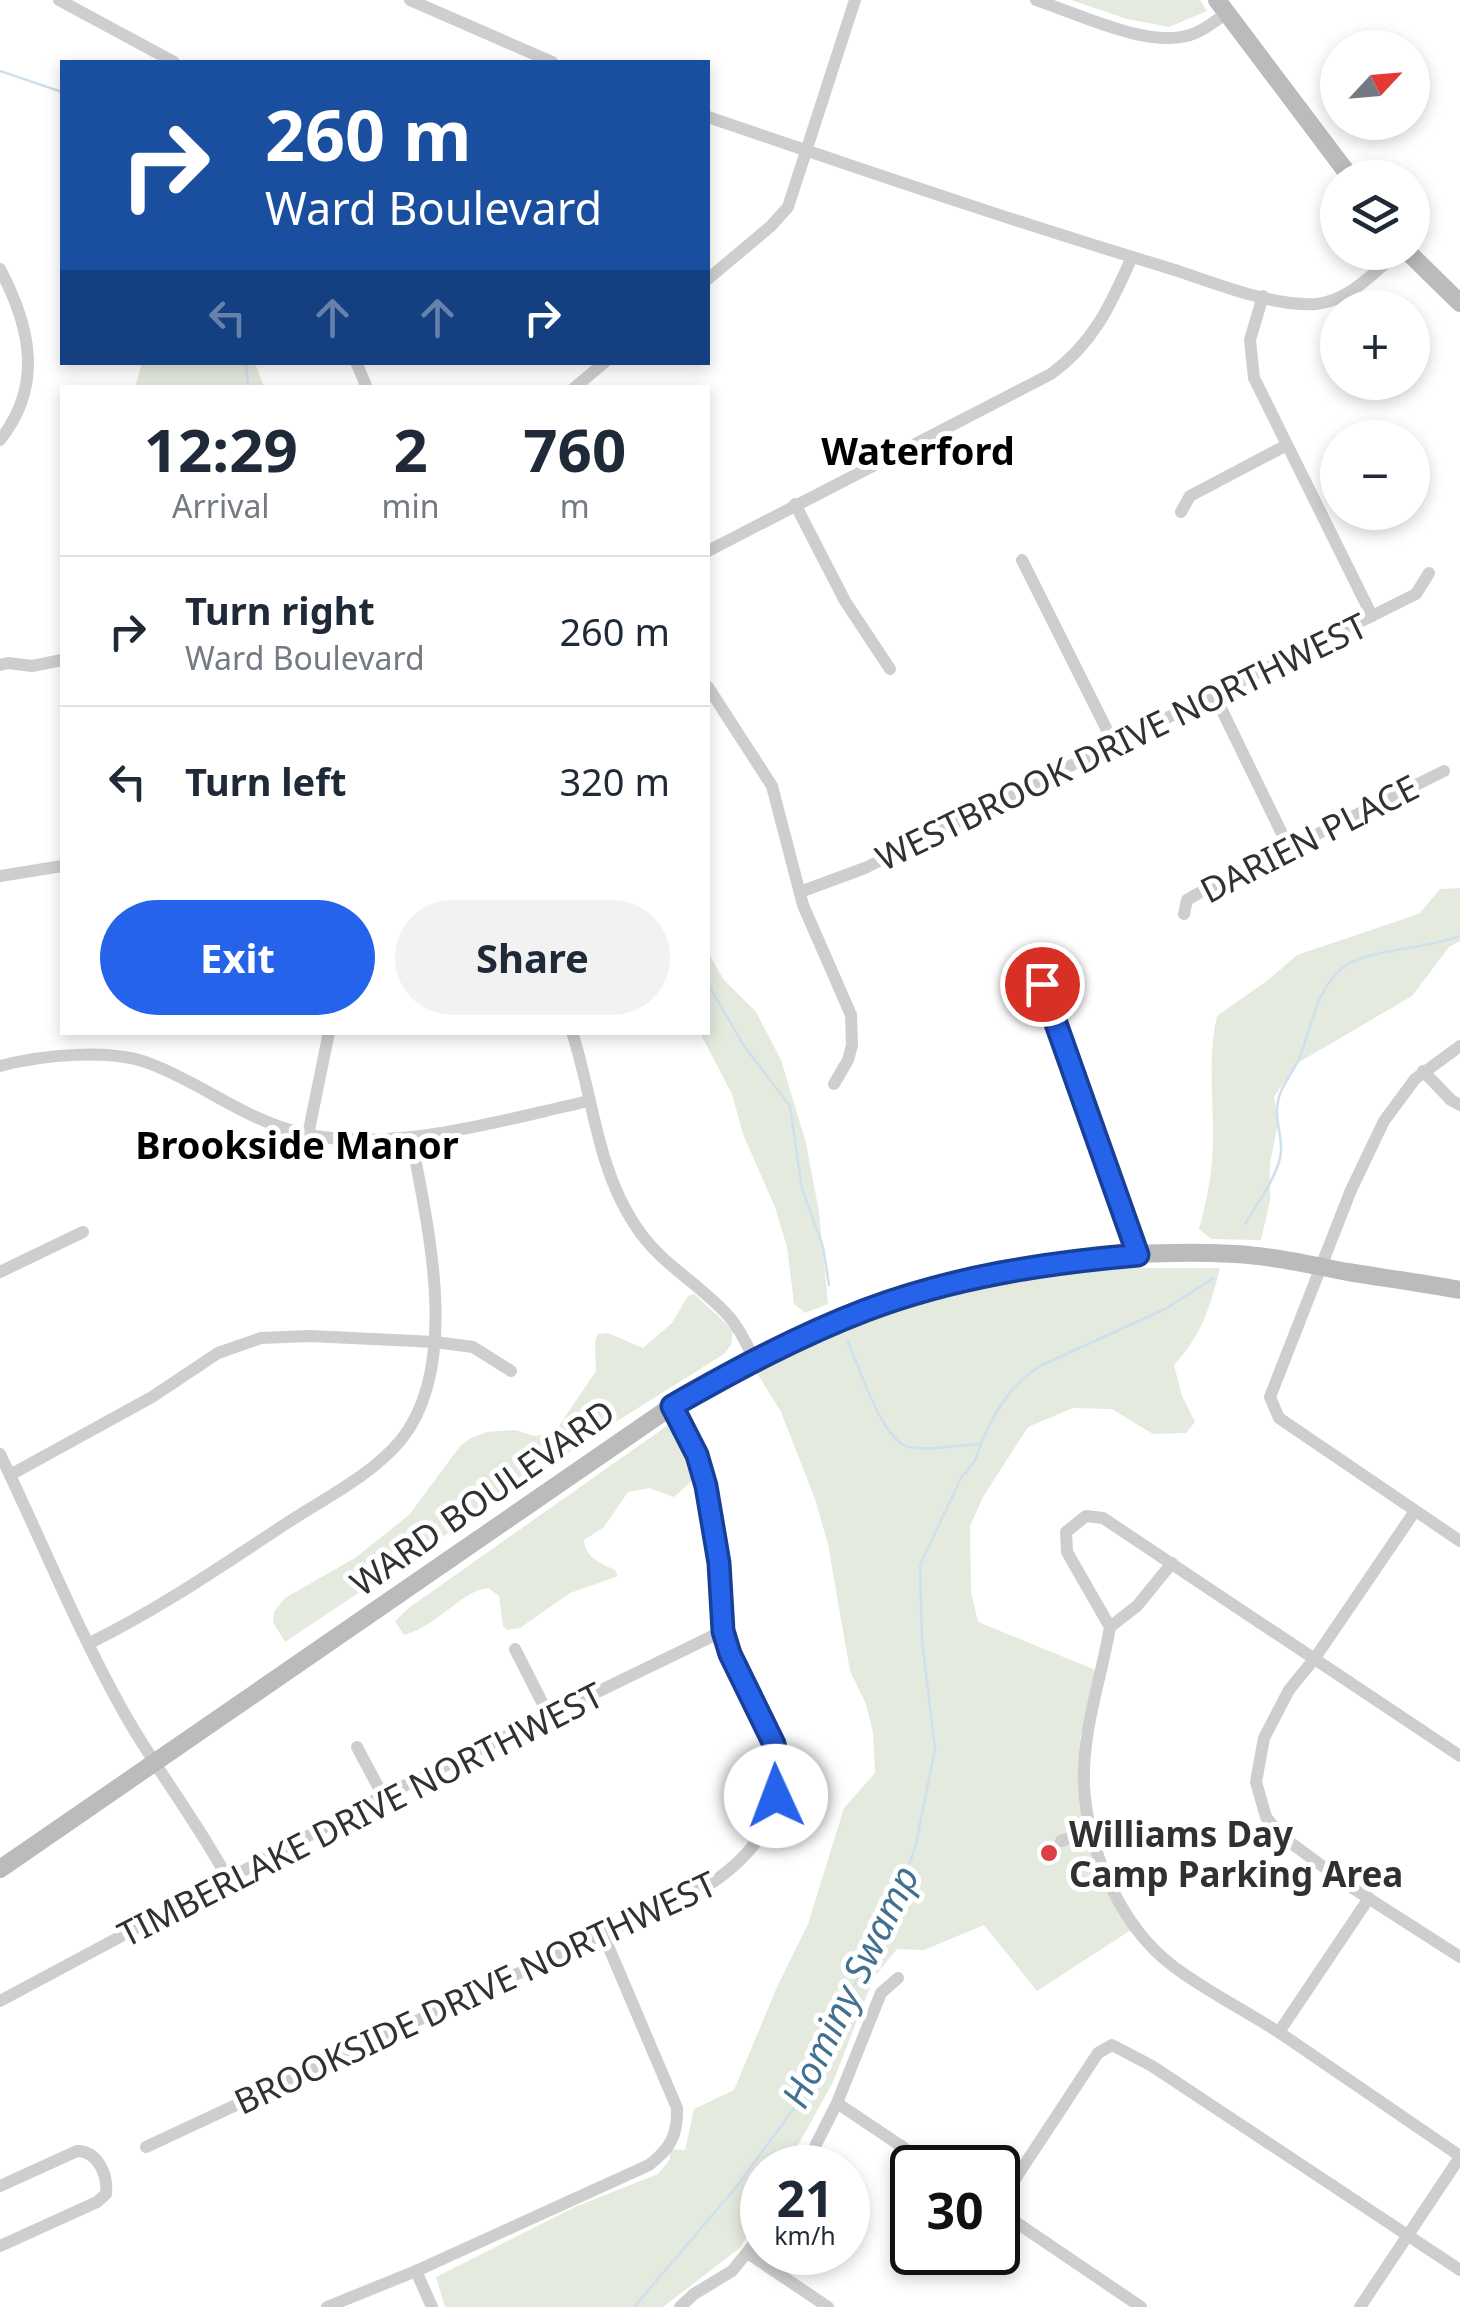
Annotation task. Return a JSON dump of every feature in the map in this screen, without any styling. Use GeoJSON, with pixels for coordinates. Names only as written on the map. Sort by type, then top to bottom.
{"type":"FeatureCollection","features":[{"type":"Feature","properties":{"kind":"main road"},"geometry":{"type":"LineString","coordinates":[[1222,6],[1338,160]]}},
{"type":"Feature","properties":{"kind":"main road"},"geometry":{"type":"LineString","coordinates":[[1426,270],[1460,303]]}},
{"type":"Feature","properties":{"kind":"main road","name":"WARD BOULEVARD"},"geometry":{"type":"LineString","coordinates":[[0,1870],[672,1406],[754,1359],[866,1310],[931,1289],[1020,1269],[1138,1255],[1240,1254],[1460,1290]]}},
{"type":"Feature","properties":{"kind":"street"},"geometry":{"type":"LineString","coordinates":[[59,0],[170,60]]}},
{"type":"Feature","properties":{"kind":"street"},"geometry":{"type":"LineString","coordinates":[[410,0],[547,60]]}},
{"type":"Feature","properties":{"kind":"street"},"geometry":{"type":"LineString","coordinates":[[710,277],[781,217],[800,176],[855,0]]}},
{"type":"Feature","properties":{"kind":"street"},"geometry":{"type":"LineString","coordinates":[[1036,0],[1166,38],[1193,34],[1222,6]]}},
{"type":"Feature","properties":{"kind":"street"},"geometry":{"type":"LineString","coordinates":[[710,119],[1262,296],[1313,304],[1334,300],[1377,270]]}},
{"type":"Feature","properties":{"kind":"street"},"geometry":{"type":"LineString","coordinates":[[710,550],[1040,381],[1065,364],[1100,325],[1132,256]]}},
{"type":"Feature","properties":{"kind":"street"},"geometry":{"type":"LineString","coordinates":[[0,269],[25,323],[31,363],[23,399],[0,440]]}},
{"type":"Feature","properties":{"kind":"street"},"geometry":{"type":"LineString","coordinates":[[1262,296],[1250,340],[1250,363],[1286,446],[1372,616]]}},
{"type":"Feature","properties":{"kind":"street"},"geometry":{"type":"LineString","coordinates":[[578,385],[601,365]]}},
{"type":"Feature","properties":{"kind":"street"},"geometry":{"type":"LineString","coordinates":[[1181,512],[1190,496],[1286,446]]}},
{"type":"Feature","properties":{"kind":"street"},"geometry":{"type":"LineString","coordinates":[[795,504],[845,601],[890,669]]}},
{"type":"Feature","properties":{"kind":"street"},"geometry":{"type":"LineString","coordinates":[[1022,560],[1116,746]]}},
{"type":"Feature","properties":{"kind":"street","name":"WESTBROOK DRIVE NORTHWEST"},"geometry":{"type":"LineString","coordinates":[[800,892],[865,868],[1416,594],[1428,573]]}},
{"type":"Feature","properties":{"kind":"street"},"geometry":{"type":"LineString","coordinates":[[0,665],[32,666],[60,660]]}},
{"type":"Feature","properties":{"kind":"street"},"geometry":{"type":"LineString","coordinates":[[710,690],[772,786],[800,892],[851,1015],[852,1046],[834,1084]]}},
{"type":"Feature","properties":{"kind":"street"},"geometry":{"type":"LineString","coordinates":[[1214,696],[1288,846]]}},
{"type":"Feature","properties":{"kind":"street","name":"DARIEN PLACE"},"geometry":{"type":"LineString","coordinates":[[1184,914],[1187,900],[1444,771]]}},
{"type":"Feature","properties":{"kind":"street"},"geometry":{"type":"LineString","coordinates":[[0,876],[60,866]]}},
{"type":"Feature","properties":{"kind":"street"},"geometry":{"type":"LineString","coordinates":[[1042,984],[1138,1255]]}},
{"type":"Feature","properties":{"kind":"street"},"geometry":{"type":"LineString","coordinates":[[308,1135],[327,1035]]}},
{"type":"Feature","properties":{"kind":"street"},"geometry":{"type":"LineString","coordinates":[[573,1035],[606,1166],[632,1222],[665,1264],[732,1320],[754,1359]]}},
{"type":"Feature","properties":{"kind":"street"},"geometry":{"type":"LineString","coordinates":[[1460,1046],[1424,1072],[1402,1095],[1374,1139],[1270,1397],[1279,1418],[1460,1541]]}},
{"type":"Feature","properties":{"kind":"street"},"geometry":{"type":"LineString","coordinates":[[0,1066],[63,1056],[125,1056],[168,1071],[244,1114],[308,1135],[341,1138],[411,1137],[589,1101]]}},
{"type":"Feature","properties":{"kind":"street"},"geometry":{"type":"LineString","coordinates":[[1424,1072],[1460,1105]]}},
{"type":"Feature","properties":{"kind":"street"},"geometry":{"type":"LineString","coordinates":[[90,1642],[179,1596],[377,1462],[409,1427],[425,1387],[435,1342],[436,1296],[432,1250],[411,1137]]}},
{"type":"Feature","properties":{"kind":"street"},"geometry":{"type":"LineString","coordinates":[[0,1272],[83,1232]]}},
{"type":"Feature","properties":{"kind":"street"},"geometry":{"type":"LineString","coordinates":[[10,1476],[152,1398],[209,1358],[237,1345],[274,1336],[473,1347],[511,1371]]}},
{"type":"Feature","properties":{"kind":"street","name":"BROOKSIDE DRIVE NORTHWEST"},"geometry":{"type":"LineString","coordinates":[[146,2146],[710,1884],[733,1869],[763,1834],[778,1781],[777,1757],[767,1725],[730,1654],[723,1631],[719,1563],[706,1486],[697,1455],[672,1406]]}},
{"type":"Feature","properties":{"kind":"street"},"geometry":{"type":"LineString","coordinates":[[0,1454],[121,1708],[194,1819],[229,1881]]}},
{"type":"Feature","properties":{"kind":"street"},"geometry":{"type":"LineString","coordinates":[[1415,1510],[1290,1690],[1264,1738],[1256,1771],[1258,1796],[1266,1817],[1280,1836],[1460,1957]]}},
{"type":"Feature","properties":{"kind":"street"},"geometry":{"type":"LineString","coordinates":[[1360,2307],[1460,2157],[1278,2032],[1173,1967],[1153,1948],[1111,1883],[1092,1830],[1084,1789],[1085,1739],[1110,1627],[1065,1544],[1066,1532],[1080,1519],[1103,1518],[1460,1756]]}},
{"type":"Feature","properties":{"kind":"street"},"geometry":{"type":"LineString","coordinates":[[1110,1627],[1151,1592],[1172,1564]]}},
{"type":"Feature","properties":{"kind":"street","name":"TIMBERLAKE DRIVE NORTHWEST"},"geometry":{"type":"LineString","coordinates":[[0,2001],[384,1796],[723,1631]]}},
{"type":"Feature","properties":{"kind":"street"},"geometry":{"type":"LineString","coordinates":[[515,1649],[548,1714]]}},
{"type":"Feature","properties":{"kind":"street"},"geometry":{"type":"LineString","coordinates":[[358,1747],[384,1796]]}},
{"type":"Feature","properties":{"kind":"street"},"geometry":{"type":"LineString","coordinates":[[1061,1841],[1092,1830]]}},
{"type":"Feature","properties":{"kind":"street"},"geometry":{"type":"LineString","coordinates":[[1278,2032],[1369,1898]]}},
{"type":"Feature","properties":{"kind":"street"},"geometry":{"type":"LineString","coordinates":[[327,2307],[649,2165],[669,2148],[676,2130],[677,2108],[603,1934]]}},
{"type":"Feature","properties":{"kind":"street"},"geometry":{"type":"LineString","coordinates":[[816,2145],[837,2103],[881,1993],[898,1978]]}},
{"type":"Feature","properties":{"kind":"street"},"geometry":{"type":"LineString","coordinates":[[1020,2173],[1098,2052],[1112,2045],[1152,2066],[1460,2270]]}},
{"type":"Feature","properties":{"kind":"street"},"geometry":{"type":"LineString","coordinates":[[837,2103],[900,2145]]}},
{"type":"Feature","properties":{"kind":"street"},"geometry":{"type":"LineString","coordinates":[[0,2186],[77,2151],[95,2156],[107,2184],[106,2194],[97,2202],[0,2246]]}},
{"type":"Feature","properties":{"kind":"street"},"geometry":{"type":"LineString","coordinates":[[1020,2222],[1141,2307]]}},
{"type":"Feature","properties":{"kind":"street"},"geometry":{"type":"LineString","coordinates":[[680,2307],[740,2263]]}},
{"type":"Feature","properties":{"kind":"street"},"geometry":{"type":"LineString","coordinates":[[416,2271],[432,2307]]}},
{"type":"Feature","properties":{"kind":"street"},"geometry":{"type":"LineString","coordinates":[[780,2275],[828,2307]]}},
{"type":"Feature","properties":{"kind":"shaded area"},"geometry":{"type":"Polygon","coordinates":[[[1071,0],[1200,0],[1207,11],[1169,27],[1127,19],[1071,0]]]}},
{"type":"Feature","properties":{"kind":"shaded area"},"geometry":{"type":"Polygon","coordinates":[[[141,365],[256,365],[263,385],[136,385],[141,365]]]}},
{"type":"Feature","properties":{"kind":"shaded area"},"geometry":{"type":"Polygon","coordinates":[[[1460,888],[1460,941],[1449,947],[1412,996],[1296,1064],[1274,1097],[1278,1124],[1270,1163],[1270,1201],[1261,1240],[1211,1239],[1199,1229],[1212,1159],[1212,1060],[1217,1016],[1297,955],[1420,913],[1440,889],[1460,888]]]}},
{"type":"Feature","properties":{"kind":"shaded area"},"geometry":{"type":"Polygon","coordinates":[[[710,956],[723,979],[756,1012],[781,1060],[806,1143],[819,1212],[828,1304],[805,1313],[794,1304],[787,1247],[775,1207],[743,1134],[732,1094],[701,1035],[710,1035],[710,956]]]}},
{"type":"Feature","properties":{"kind":"shaded area"},"geometry":{"type":"Polygon","coordinates":[[[1220,1268],[1204,1320],[1174,1365],[1182,1396],[1195,1422],[1186,1433],[1153,1434],[1112,1409],[1073,1408],[1028,1427],[983,1497],[970,1526],[971,1592],[978,1622],[1098,1671],[1080,1738],[1082,1806],[1134,1928],[1037,1991],[984,1925],[924,1950],[897,1949],[874,1977],[833,2082],[798,2145],[740,2145],[740,2248],[663,2307],[445,2307],[436,2277],[575,2207],[658,2174],[670,2159],[669,2149],[685,2150],[694,2109],[734,2090],[808,1924],[844,1808],[875,1773],[873,1732],[866,1704],[850,1671],[828,1544],[815,1499],[781,1412],[755,1370],[841,1329],[918,1303],[1018,1280],[1085,1271],[1220,1268]]]}},
{"type":"Feature","properties":{"kind":"shaded area"},"geometry":{"type":"Polygon","coordinates":[[[694,1294],[733,1330],[731,1345],[724,1354],[595,1435],[285,1642],[273,1622],[274,1612],[285,1598],[355,1558],[409,1515],[461,1445],[487,1432],[515,1430],[534,1436],[554,1433],[596,1371],[598,1334],[608,1333],[643,1348],[672,1323],[688,1296],[694,1294]]]}},
{"type":"Feature","properties":{"kind":"shaded area"},"geometry":{"type":"Polygon","coordinates":[[[671,1423],[686,1450],[693,1480],[674,1497],[649,1488],[628,1492],[604,1527],[584,1540],[591,1556],[615,1570],[618,1576],[570,1593],[520,1628],[507,1630],[503,1626],[499,1596],[488,1588],[468,1595],[428,1624],[404,1635],[395,1621],[410,1607],[671,1423]]]}},
{"type":"Feature","properties":{"kind":"waterway"},"geometry":{"type":"LineString","coordinates":[[0,71],[60,91]]}},
{"type":"Feature","properties":{"kind":"waterway"},"geometry":{"type":"LineString","coordinates":[[245,365],[249,385]]}},
{"type":"Feature","properties":{"kind":"waterway","name":"Hominy Swamp"},"geometry":{"type":"LineString","coordinates":[[1245,1224],[1279,1162],[1277,1115],[1282,1089],[1299,1059],[1322,994],[1337,972],[1358,959],[1460,936]]}},
{"type":"Feature","properties":{"kind":"waterway"},"geometry":{"type":"LineString","coordinates":[[710,987],[744,1046],[790,1106],[802,1189],[823,1247],[829,1285]]}},
{"type":"Feature","properties":{"kind":"waterway","name":"Hominy Swamp"},"geometry":{"type":"LineString","coordinates":[[634,2307],[737,2186],[800,2100],[891,1915],[915,1848],[935,1749],[922,1640],[920,1565],[995,1414],[1015,1388],[1040,1366],[1165,1309],[1214,1278]]}},
{"type":"Feature","properties":{"kind":"waterway"},"geometry":{"type":"LineString","coordinates":[[848,1342],[881,1417],[899,1442],[926,1448],[980,1444]]}},
{"type":"Feature","properties":{"kind":"place","name":"Williams Day Camp Parking Area"},"geometry":{"type":"Point","coordinates":[1049,1853]}},
{"type":"Feature","properties":{"kind":"district","name":"Waterford"},"geometry":{"type":"Point","coordinates":[918,450]}},
{"type":"Feature","properties":{"kind":"district","name":"Brookside Manor"},"geometry":{"type":"Point","coordinates":[297,1144]}},
{"type":"Feature","properties":{"kind":"route"},"geometry":{"type":"LineString","coordinates":[[776,1796],[774,1744],[730,1654],[723,1631],[719,1563],[703,1472],[672,1406],[793,1340],[904,1297],[1020,1269],[1138,1255],[1042,984]]}}]}
